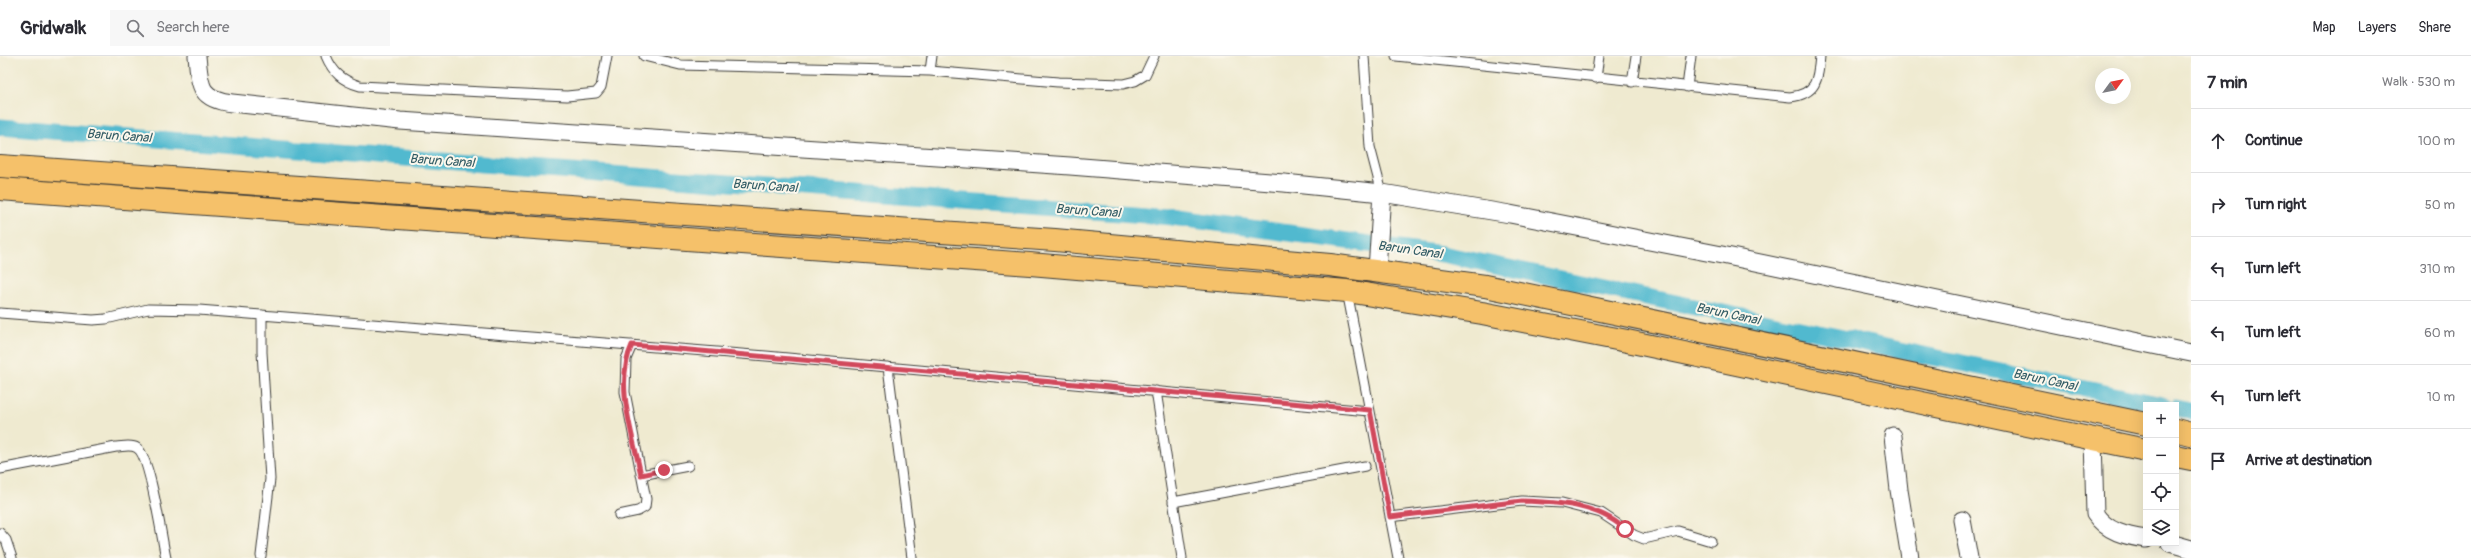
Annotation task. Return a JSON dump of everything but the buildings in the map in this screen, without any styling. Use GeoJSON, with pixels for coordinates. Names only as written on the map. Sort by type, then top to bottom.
{"type":"FeatureCollection","features":[{"type":"Feature","properties":{"kind":"highway"},"geometry":{"type":"LineString","coordinates":[[0,166],[1377,262],[2143,423]]}},
{"type":"Feature","properties":{"kind":"highway"},"geometry":{"type":"LineString","coordinates":[[0,189],[1022,264],[1347,291],[1482,313],[1627,340],[2143,449]]}},
{"type":"Feature","properties":{"kind":"highway"},"geometry":{"type":"LineString","coordinates":[[2179,431],[2191,434]]}},
{"type":"Feature","properties":{"kind":"highway"},"geometry":{"type":"LineString","coordinates":[[2179,457],[2191,459]]}},
{"type":"Feature","properties":{"kind":"street"},"geometry":{"type":"LineString","coordinates":[[197,56],[200,85],[210,98],[218,101],[274,109],[407,121],[1269,181],[1382,200],[1510,214],[1714,254],[2191,354]]}},
{"type":"Feature","properties":{"kind":"street"},"geometry":{"type":"LineString","coordinates":[[1377,262],[1382,200]]}},
{"type":"Feature","properties":{"kind":"street"},"geometry":{"type":"LineString","coordinates":[[1893,436],[1900,497],[1910,558]]}},
{"type":"Feature","properties":{"kind":"street"},"geometry":{"type":"LineString","coordinates":[[2092,438],[2095,514],[2100,522],[2111,529],[2125,536],[2143,539]]}},
{"type":"Feature","properties":{"kind":"street"},"geometry":{"type":"LineString","coordinates":[[1962,520],[1969,558]]}},
{"type":"Feature","properties":{"kind":"street"},"geometry":{"type":"LineString","coordinates":[[2179,546],[2191,549]]}},
{"type":"Feature","properties":{"kind":"lane"},"geometry":{"type":"LineString","coordinates":[[326,56],[339,76],[346,82],[360,86],[567,96],[596,93],[601,87],[607,56]]}},
{"type":"Feature","properties":{"kind":"lane"},"geometry":{"type":"LineString","coordinates":[[644,56],[680,65],[930,71],[1058,82],[1123,84],[1135,81],[1145,75],[1154,56]]}},
{"type":"Feature","properties":{"kind":"lane"},"geometry":{"type":"LineString","coordinates":[[930,71],[932,56]]}},
{"type":"Feature","properties":{"kind":"lane"},"geometry":{"type":"LineString","coordinates":[[1364,56],[1370,146],[1382,200]]}},
{"type":"Feature","properties":{"kind":"lane"},"geometry":{"type":"LineString","coordinates":[[1396,56],[1444,59],[1632,82],[1790,97],[1800,96],[1808,92],[1814,85],[1818,74],[1820,56]]}},
{"type":"Feature","properties":{"kind":"lane"},"geometry":{"type":"LineString","coordinates":[[1596,78],[1599,56]]}},
{"type":"Feature","properties":{"kind":"lane"},"geometry":{"type":"LineString","coordinates":[[1632,82],[1636,56]]}},
{"type":"Feature","properties":{"kind":"lane"},"geometry":{"type":"LineString","coordinates":[[1687,87],[1691,56]]}},
{"type":"Feature","properties":{"kind":"lane"},"geometry":{"type":"LineString","coordinates":[[1347,291],[1398,558]]}},
{"type":"Feature","properties":{"kind":"lane"},"geometry":{"type":"LineString","coordinates":[[0,313],[93,320],[106,319],[148,309],[161,308],[262,315],[632,345],[1370,410]]}},
{"type":"Feature","properties":{"kind":"lane"},"geometry":{"type":"LineString","coordinates":[[261,556],[270,480],[262,352],[262,315]]}},
{"type":"Feature","properties":{"kind":"lane"},"geometry":{"type":"LineString","coordinates":[[619,515],[638,511],[645,507],[641,475],[625,392],[626,359],[632,345]]}},
{"type":"Feature","properties":{"kind":"lane"},"geometry":{"type":"LineString","coordinates":[[888,367],[912,558]]}},
{"type":"Feature","properties":{"kind":"lane"},"geometry":{"type":"LineString","coordinates":[[1156,391],[1182,558]]}},
{"type":"Feature","properties":{"kind":"lane"},"geometry":{"type":"LineString","coordinates":[[0,469],[116,447],[131,446],[138,448],[143,454],[150,478],[166,558]]}},
{"type":"Feature","properties":{"kind":"lane"},"geometry":{"type":"LineString","coordinates":[[641,475],[688,466]]}},
{"type":"Feature","properties":{"kind":"lane"},"geometry":{"type":"LineString","coordinates":[[1173,502],[1365,466]]}},
{"type":"Feature","properties":{"kind":"lane"},"geometry":{"type":"LineString","coordinates":[[1390,517],[1522,501],[1549,502],[1601,513],[1634,535],[1644,539],[1678,532],[1711,541]]}},
{"type":"Feature","properties":{"kind":"lane"},"geometry":{"type":"LineString","coordinates":[[0,533],[6,540],[12,558]]}},
{"type":"Feature","properties":{"kind":"waterway","name":"Barun Canal"},"geometry":{"type":"LineString","coordinates":[[0,127],[1172,217],[1442,254],[2148,402]]}},
{"type":"Feature","properties":{"kind":"waterway","name":"Barun Canal"},"geometry":{"type":"LineString","coordinates":[[2179,409],[2191,411]]}},
{"type":"Feature","properties":{"kind":"route"},"geometry":{"type":"LineString","coordinates":[[664,470],[641,475],[627,409],[625,392],[626,359],[632,345],[1370,410],[1390,517],[1522,501],[1562,503],[1601,513],[1616,521],[1625,529]]}}]}
